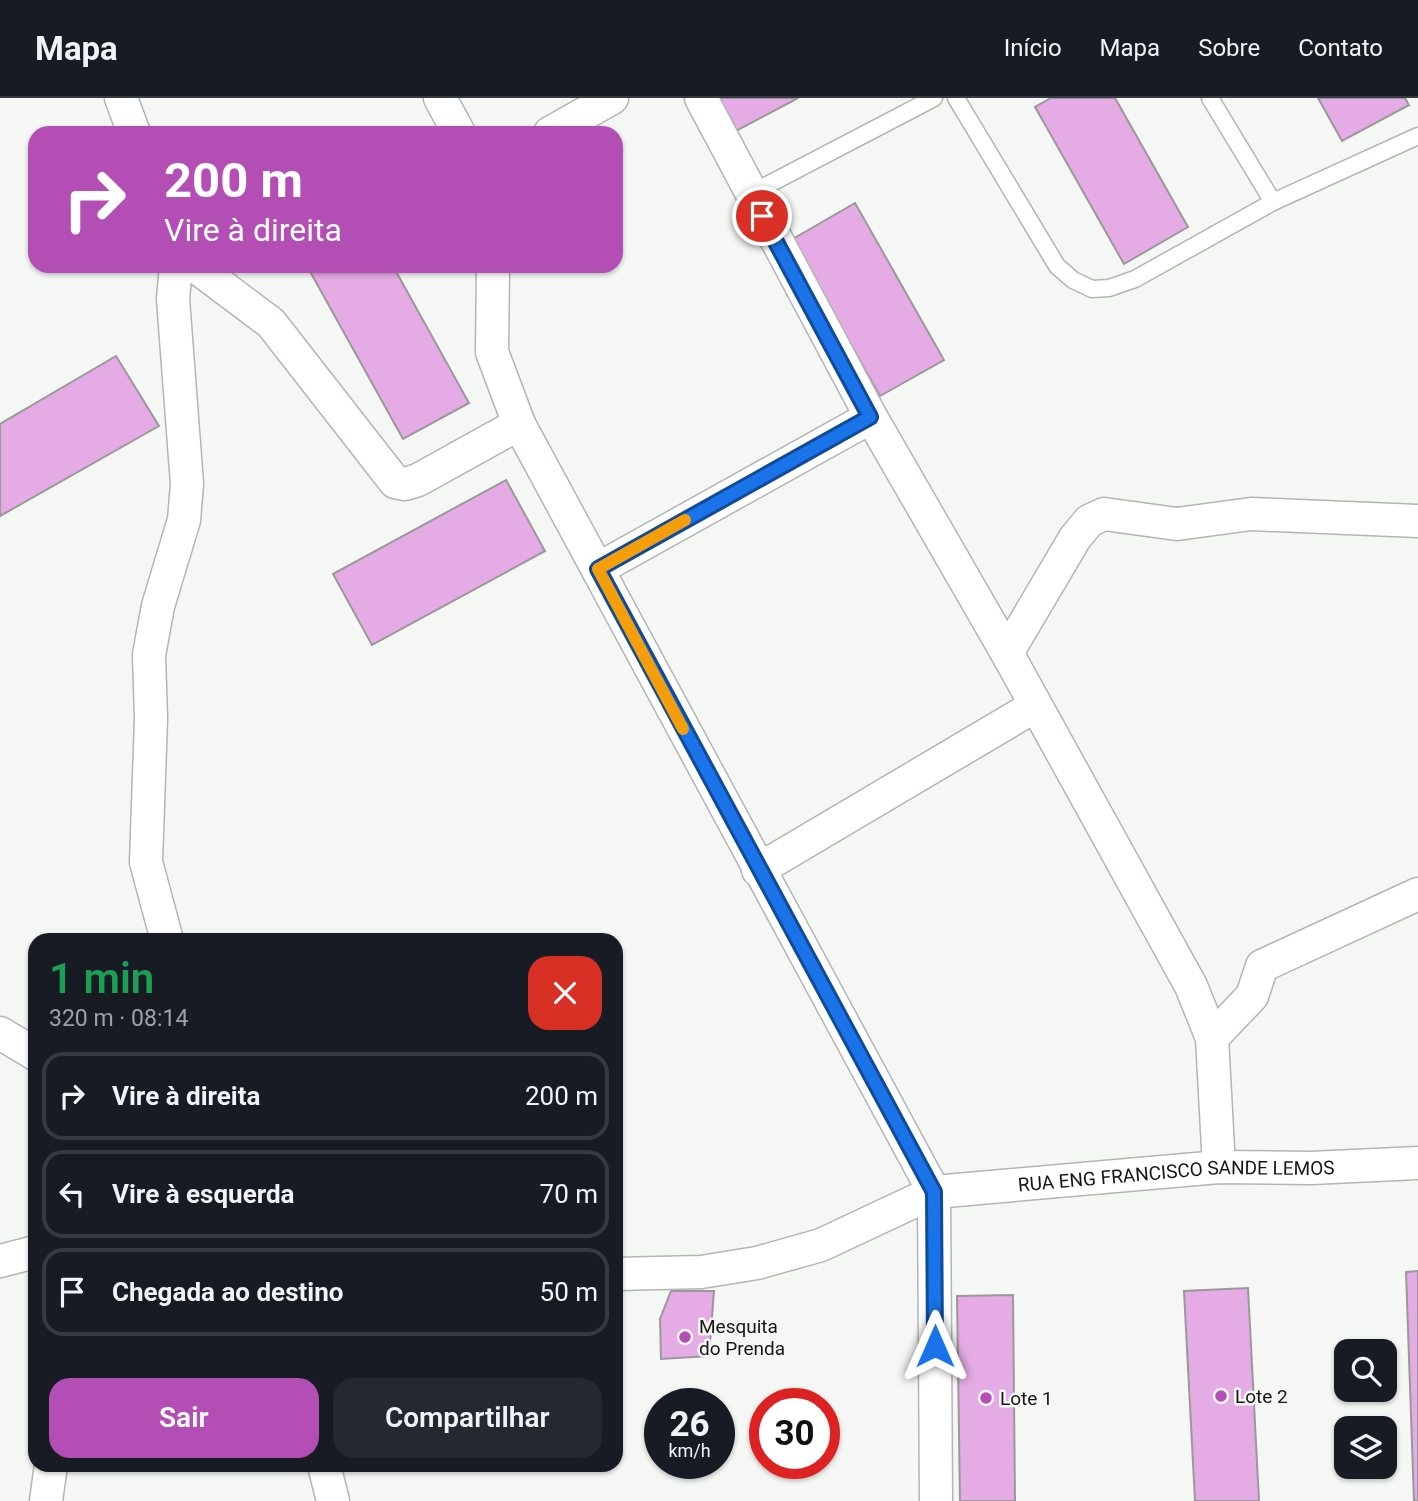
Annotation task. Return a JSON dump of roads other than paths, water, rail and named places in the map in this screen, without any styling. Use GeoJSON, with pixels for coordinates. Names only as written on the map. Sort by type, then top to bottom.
{"type":"FeatureCollection","features":[{"type":"Feature","properties":{"kind":"street"},"geometry":{"type":"LineString","coordinates":[[121,98],[131,126]]}},
{"type":"Feature","properties":{"kind":"street"},"geometry":{"type":"LineString","coordinates":[[440,98],[455,126]]}},
{"type":"Feature","properties":{"kind":"street"},"geometry":{"type":"LineString","coordinates":[[562,126],[612,98]]}},
{"type":"Feature","properties":{"kind":"street"},"geometry":{"type":"LineString","coordinates":[[701,98],[870,417],[1007,653],[1174,953],[1212,1038],[1219,1167]]}},
{"type":"Feature","properties":{"kind":"street"},"geometry":{"type":"LineString","coordinates":[[165,933],[146,862],[151,719],[149,655],[165,582],[184,520],[187,484],[173,299],[175,273]]}},
{"type":"Feature","properties":{"kind":"street"},"geometry":{"type":"LineString","coordinates":[[204,273],[271,323],[331,397],[394,482],[405,484],[418,480],[519,424]]}},
{"type":"Feature","properties":{"kind":"street"},"geometry":{"type":"LineString","coordinates":[[493,273],[492,352],[519,424],[934,1192],[936,1501]]}},
{"type":"Feature","properties":{"kind":"street"},"geometry":{"type":"LineString","coordinates":[[598,569],[870,417]]}},
{"type":"Feature","properties":{"kind":"street"},"geometry":{"type":"LineString","coordinates":[[1007,653],[1075,538],[1089,521],[1104,514],[1177,524],[1251,514],[1418,521]]}},
{"type":"Feature","properties":{"kind":"street"},"geometry":{"type":"LineString","coordinates":[[758,870],[1035,706]]}},
{"type":"Feature","properties":{"kind":"street"},"geometry":{"type":"LineString","coordinates":[[1212,1038],[1252,996],[1255,980],[1262,966],[1418,894]]}},
{"type":"Feature","properties":{"kind":"street"},"geometry":{"type":"LineString","coordinates":[[0,1033],[28,1050]]}},
{"type":"Feature","properties":{"kind":"street","name":"RUA ENG FRANCISCO SANDE LEMOS"},"geometry":{"type":"LineString","coordinates":[[934,1192],[1219,1167],[1311,1168],[1418,1163]]}},
{"type":"Feature","properties":{"kind":"street"},"geometry":{"type":"LineString","coordinates":[[623,1274],[701,1272],[757,1263],[821,1245],[934,1192]]}},
{"type":"Feature","properties":{"kind":"street"},"geometry":{"type":"LineString","coordinates":[[0,1261],[28,1254]]}},
{"type":"Feature","properties":{"kind":"street"},"geometry":{"type":"LineString","coordinates":[[46,1501],[50,1472]]}},
{"type":"Feature","properties":{"kind":"street"},"geometry":{"type":"LineString","coordinates":[[326,1472],[333,1501]]}},
{"type":"Feature","properties":{"kind":"lane"},"geometry":{"type":"LineString","coordinates":[[750,194],[934,98]]}},
{"type":"Feature","properties":{"kind":"lane"},"geometry":{"type":"LineString","coordinates":[[956,98],[1057,266],[1073,280],[1092,289],[1109,288],[1135,279],[1273,202],[1418,136]]}},
{"type":"Feature","properties":{"kind":"lane"},"geometry":{"type":"LineString","coordinates":[[1210,98],[1273,202]]}},
{"type":"Feature","properties":{"kind":"place","name":"Mesquita do Prenda"},"geometry":{"type":"Point","coordinates":[685,1337]}},
{"type":"Feature","properties":{"kind":"place","name":"Lote 2"},"geometry":{"type":"Point","coordinates":[1221,1396]}},
{"type":"Feature","properties":{"kind":"place","name":"Lote 1"},"geometry":{"type":"Point","coordinates":[986,1398]}}]}
